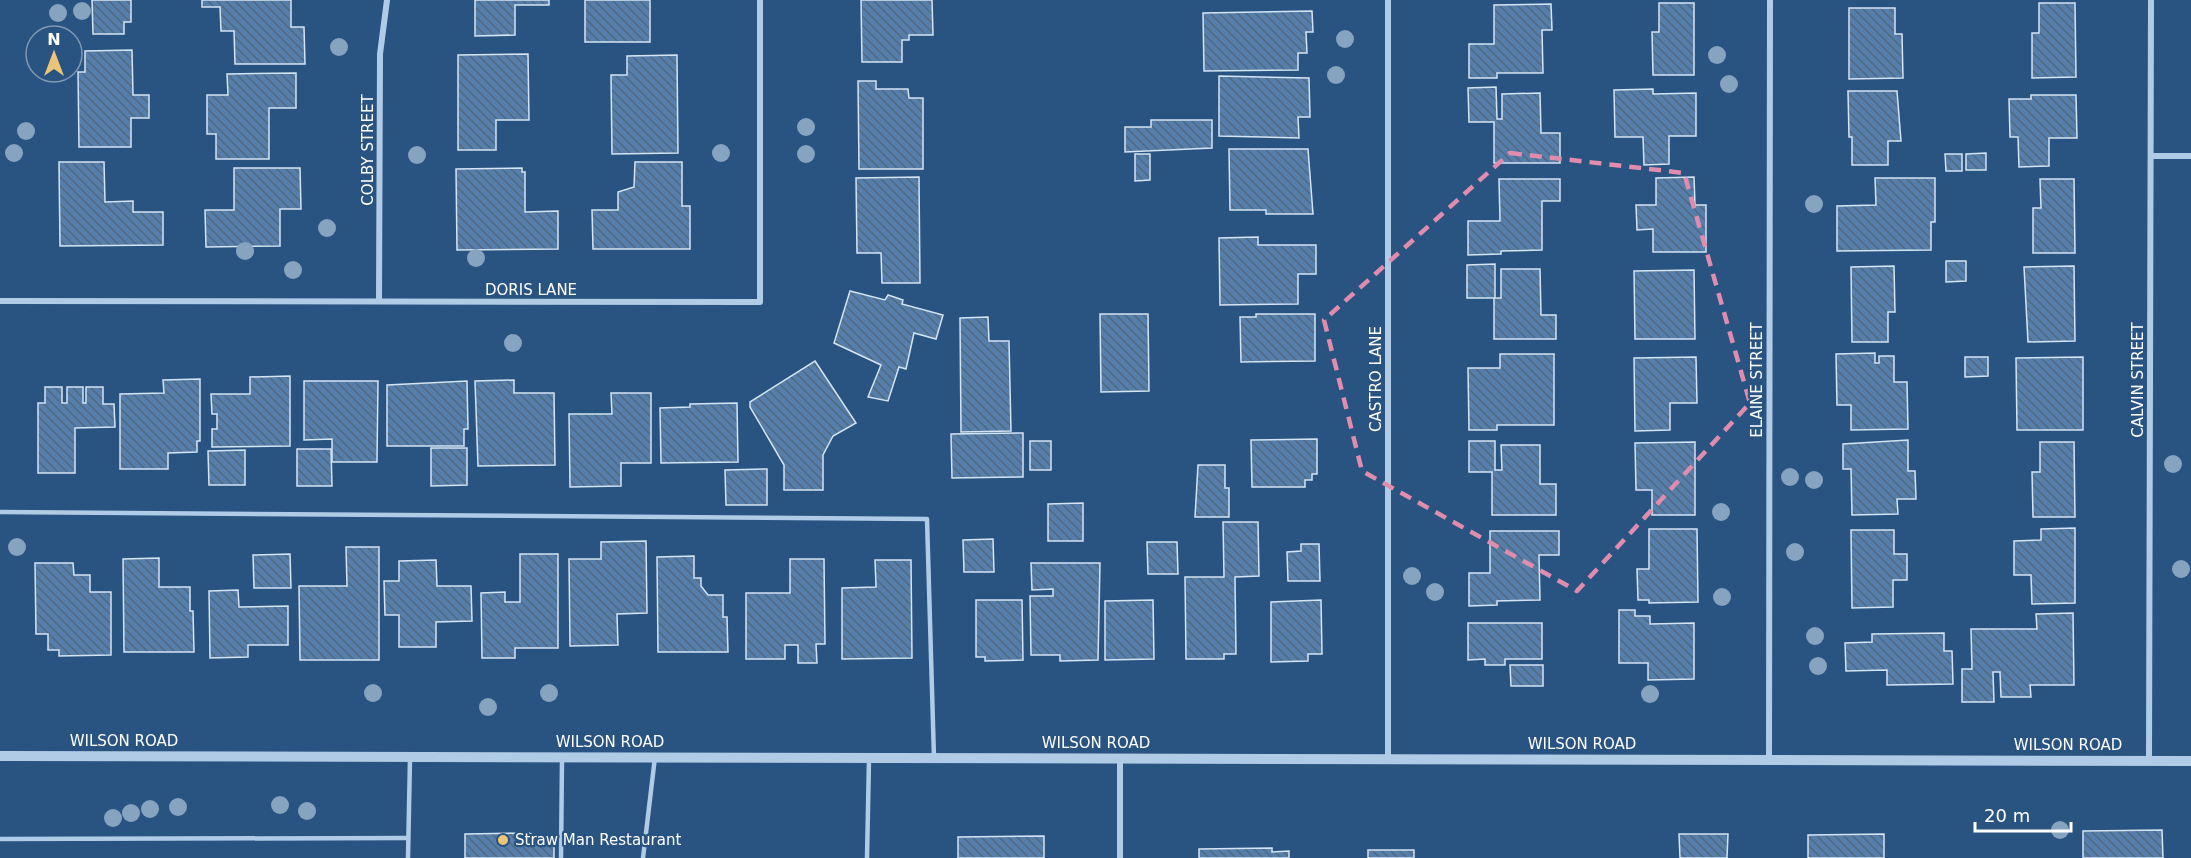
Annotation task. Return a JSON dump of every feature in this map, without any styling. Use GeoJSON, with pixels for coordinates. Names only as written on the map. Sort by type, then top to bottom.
{"type":"FeatureCollection","features":[{"type":"Feature","properties":{"kind":"street","name":"COLBY STREET"},"geometry":{"type":"LineString","coordinates":[[379,301],[380,54],[387,0]]}},
{"type":"Feature","properties":{"kind":"street","name":"DORIS LANE"},"geometry":{"type":"LineString","coordinates":[[0,301],[760,302],[760,0]]}},
{"type":"Feature","properties":{"kind":"street","name":"CASTRO LANE"},"geometry":{"type":"LineString","coordinates":[[1388,0],[1388,759]]}},
{"type":"Feature","properties":{"kind":"street","name":"ELAINE STREET"},"geometry":{"type":"LineString","coordinates":[[1769,759],[1770,0]]}},
{"type":"Feature","properties":{"kind":"street","name":"CALVIN STREET"},"geometry":{"type":"LineString","coordinates":[[2149,760],[2151,0]]}},
{"type":"Feature","properties":{"kind":"street"},"geometry":{"type":"LineString","coordinates":[[2151,156],[2191,156]]}},
{"type":"Feature","properties":{"kind":"street","name":"WILSON ROAD"},"geometry":{"type":"LineString","coordinates":[[0,756],[2191,761]]}},
{"type":"Feature","properties":{"kind":"street"},"geometry":{"type":"LineString","coordinates":[[1120,758],[1120,858]]}},
{"type":"Feature","properties":{"kind":"lane"},"geometry":{"type":"LineString","coordinates":[[0,512],[927,519],[934,758]]}},
{"type":"Feature","properties":{"kind":"lane"},"geometry":{"type":"LineString","coordinates":[[561,858],[562,757]]}},
{"type":"Feature","properties":{"kind":"lane"},"geometry":{"type":"LineString","coordinates":[[643,858],[655,757]]}},
{"type":"Feature","properties":{"kind":"lane"},"geometry":{"type":"LineString","coordinates":[[408,858],[410,758]]}},
{"type":"Feature","properties":{"kind":"lane"},"geometry":{"type":"LineString","coordinates":[[867,858],[869,758]]}},
{"type":"Feature","properties":{"kind":"lane"},"geometry":{"type":"LineString","coordinates":[[0,839],[408,838]]}},
{"type":"Feature","properties":{"kind":"highlighted area"},"geometry":{"type":"Polygon","coordinates":[[[1510,153],[1684,173],[1750,403],[1577,591],[1362,471],[1324,320],[1510,153]]]}},
{"type":"Feature","properties":{"kind":"building"},"geometry":{"type":"Polygon","coordinates":[[[92,0],[131,0],[131,22],[124,22],[124,34],[93,34],[92,0]]]}},
{"type":"Feature","properties":{"kind":"building"},"geometry":{"type":"Polygon","coordinates":[[[202,0],[291,0],[291,27],[304,27],[305,64],[235,64],[234,31],[221,31],[220,7],[202,7],[202,0]]]}},
{"type":"Feature","properties":{"kind":"building"},"geometry":{"type":"Polygon","coordinates":[[[475,0],[549,0],[549,5],[515,5],[515,35],[475,36],[475,0]]]}},
{"type":"Feature","properties":{"kind":"building"},"geometry":{"type":"Polygon","coordinates":[[[585,0],[650,0],[650,42],[585,42],[585,0]]]}},
{"type":"Feature","properties":{"kind":"building"},"geometry":{"type":"Polygon","coordinates":[[[861,0],[932,0],[933,35],[909,35],[909,40],[902,40],[902,62],[862,62],[861,0]]]}},
{"type":"Feature","properties":{"kind":"building"},"geometry":{"type":"Polygon","coordinates":[[[1659,3],[1694,3],[1694,75],[1653,75],[1652,32],[1659,32],[1659,3]]]}},
{"type":"Feature","properties":{"kind":"building"},"geometry":{"type":"Polygon","coordinates":[[[2039,3],[2075,3],[2076,77],[2032,78],[2032,33],[2039,33],[2039,3]]]}},
{"type":"Feature","properties":{"kind":"building"},"geometry":{"type":"Polygon","coordinates":[[[1551,4],[1552,30],[1542,30],[1543,73],[1497,73],[1497,78],[1469,78],[1469,44],[1494,44],[1494,5],[1551,4]]]}},
{"type":"Feature","properties":{"kind":"building"},"geometry":{"type":"Polygon","coordinates":[[[1849,8],[1895,8],[1895,34],[1902,34],[1903,78],[1849,79],[1849,8]]]}},
{"type":"Feature","properties":{"kind":"building"},"geometry":{"type":"Polygon","coordinates":[[[1312,11],[1313,32],[1306,32],[1307,53],[1298,53],[1298,70],[1204,71],[1203,13],[1312,11]]]}},
{"type":"Feature","properties":{"kind":"building"},"geometry":{"type":"Polygon","coordinates":[[[132,50],[133,95],[149,95],[149,118],[131,118],[131,147],[79,147],[78,84],[84,84],[85,51],[132,50]]]}},
{"type":"Feature","properties":{"kind":"building"},"geometry":{"type":"Polygon","coordinates":[[[528,54],[529,120],[496,120],[496,150],[458,150],[458,55],[528,54]]]}},
{"type":"Feature","properties":{"kind":"building"},"geometry":{"type":"Polygon","coordinates":[[[677,55],[678,153],[612,154],[611,75],[627,75],[627,56],[677,55]]]}},
{"type":"Feature","properties":{"kind":"building"},"geometry":{"type":"Polygon","coordinates":[[[296,73],[296,108],[269,108],[269,159],[216,159],[216,134],[207,134],[207,95],[228,95],[227,74],[296,73]]]}},
{"type":"Feature","properties":{"kind":"building"},"geometry":{"type":"Polygon","coordinates":[[[1219,76],[1309,78],[1310,117],[1298,117],[1299,138],[1219,136],[1219,76]]]}},
{"type":"Feature","properties":{"kind":"building"},"geometry":{"type":"Polygon","coordinates":[[[858,81],[876,81],[876,89],[908,89],[909,98],[923,98],[923,169],[859,169],[858,81]]]}},
{"type":"Feature","properties":{"kind":"building"},"geometry":{"type":"Polygon","coordinates":[[[1496,87],[1497,119],[1502,119],[1502,94],[1540,93],[1541,133],[1560,133],[1560,163],[1494,163],[1494,122],[1469,122],[1468,88],[1496,87]]]}},
{"type":"Feature","properties":{"kind":"building"},"geometry":{"type":"Polygon","coordinates":[[[1653,89],[1653,94],[1696,93],[1696,136],[1669,136],[1669,164],[1644,165],[1643,137],[1615,137],[1614,90],[1653,89]]]}},
{"type":"Feature","properties":{"kind":"building"},"geometry":{"type":"Polygon","coordinates":[[[1848,91],[1897,91],[1901,141],[1888,141],[1888,165],[1852,165],[1848,91]]]}},
{"type":"Feature","properties":{"kind":"building"},"geometry":{"type":"Polygon","coordinates":[[[2031,95],[2076,95],[2077,138],[2049,138],[2049,166],[2019,167],[2018,137],[2010,137],[2009,99],[2031,99],[2031,95]]]}},
{"type":"Feature","properties":{"kind":"building"},"geometry":{"type":"Polygon","coordinates":[[[1151,120],[1212,120],[1212,148],[1125,152],[1125,127],[1151,127],[1151,120]]]}},
{"type":"Feature","properties":{"kind":"building"},"geometry":{"type":"Polygon","coordinates":[[[1229,149],[1308,149],[1313,214],[1266,214],[1266,210],[1230,210],[1229,149]]]}},
{"type":"Feature","properties":{"kind":"building"},"geometry":{"type":"Polygon","coordinates":[[[1986,153],[1986,170],[1966,170],[1966,154],[1986,153]]]}},
{"type":"Feature","properties":{"kind":"building"},"geometry":{"type":"Polygon","coordinates":[[[1135,154],[1150,154],[1150,180],[1135,181],[1135,154]]]}},
{"type":"Feature","properties":{"kind":"building"},"geometry":{"type":"Polygon","coordinates":[[[1945,154],[1962,154],[1962,171],[1946,171],[1945,154]]]}},
{"type":"Feature","properties":{"kind":"building"},"geometry":{"type":"Polygon","coordinates":[[[59,162],[104,162],[105,202],[133,201],[133,212],[163,212],[163,245],[60,246],[59,162]]]}},
{"type":"Feature","properties":{"kind":"building"},"geometry":{"type":"Polygon","coordinates":[[[635,162],[682,162],[682,206],[690,206],[690,249],[593,249],[592,210],[618,210],[618,192],[634,187],[635,162]]]}},
{"type":"Feature","properties":{"kind":"building"},"geometry":{"type":"Polygon","coordinates":[[[234,168],[300,168],[301,209],[280,209],[280,246],[206,247],[205,210],[234,210],[234,168]]]}},
{"type":"Feature","properties":{"kind":"building"},"geometry":{"type":"Polygon","coordinates":[[[522,168],[522,172],[525,172],[525,212],[558,211],[558,249],[457,250],[456,169],[522,168]]]}},
{"type":"Feature","properties":{"kind":"building"},"geometry":{"type":"Polygon","coordinates":[[[919,177],[920,283],[882,283],[881,253],[857,253],[856,178],[919,177]]]}},
{"type":"Feature","properties":{"kind":"building"},"geometry":{"type":"Polygon","coordinates":[[[1694,177],[1695,205],[1706,205],[1706,252],[1653,252],[1653,229],[1637,230],[1636,205],[1656,205],[1656,178],[1694,177]]]}},
{"type":"Feature","properties":{"kind":"building"},"geometry":{"type":"Polygon","coordinates":[[[1875,178],[1935,178],[1935,222],[1931,222],[1931,250],[1837,251],[1837,206],[1876,205],[1875,178]]]}},
{"type":"Feature","properties":{"kind":"building"},"geometry":{"type":"Polygon","coordinates":[[[1499,179],[1560,179],[1560,201],[1542,201],[1542,250],[1468,255],[1468,221],[1500,221],[1499,179]]]}},
{"type":"Feature","properties":{"kind":"building"},"geometry":{"type":"Polygon","coordinates":[[[2040,179],[2074,179],[2075,253],[2033,253],[2033,208],[2041,208],[2040,179]]]}},
{"type":"Feature","properties":{"kind":"building"},"geometry":{"type":"Polygon","coordinates":[[[1258,237],[1258,245],[1316,245],[1316,274],[1298,274],[1298,304],[1220,305],[1219,238],[1258,237]]]}},
{"type":"Feature","properties":{"kind":"building"},"geometry":{"type":"Polygon","coordinates":[[[1946,261],[1966,261],[1966,281],[1946,282],[1946,261]]]}},
{"type":"Feature","properties":{"kind":"building"},"geometry":{"type":"Polygon","coordinates":[[[1495,264],[1495,298],[1501,298],[1501,269],[1540,269],[1541,315],[1556,315],[1556,339],[1494,339],[1494,298],[1467,298],[1467,265],[1495,264]]]}},
{"type":"Feature","properties":{"kind":"building"},"geometry":{"type":"Polygon","coordinates":[[[1894,266],[1895,312],[1888,312],[1888,342],[1852,342],[1851,267],[1894,266]]]}},
{"type":"Feature","properties":{"kind":"building"},"geometry":{"type":"Polygon","coordinates":[[[2074,266],[2075,341],[2028,342],[2024,267],[2074,266]]]}},
{"type":"Feature","properties":{"kind":"building"},"geometry":{"type":"Polygon","coordinates":[[[1694,270],[1695,339],[1635,339],[1634,271],[1694,270]]]}},
{"type":"Feature","properties":{"kind":"building"},"geometry":{"type":"Polygon","coordinates":[[[850,291],[885,300],[888,295],[903,300],[902,304],[943,315],[936,339],[914,333],[906,369],[899,367],[888,401],[868,397],[881,365],[834,343],[850,291]]]}},
{"type":"Feature","properties":{"kind":"building"},"geometry":{"type":"Polygon","coordinates":[[[1100,314],[1148,314],[1149,391],[1101,392],[1100,314]]]}},
{"type":"Feature","properties":{"kind":"building"},"geometry":{"type":"Polygon","coordinates":[[[1256,314],[1315,314],[1315,361],[1241,362],[1240,317],[1256,317],[1256,314]]]}},
{"type":"Feature","properties":{"kind":"building"},"geometry":{"type":"Polygon","coordinates":[[[988,317],[989,341],[1009,341],[1011,431],[961,432],[960,318],[988,317]]]}},
{"type":"Feature","properties":{"kind":"building"},"geometry":{"type":"Polygon","coordinates":[[[1875,353],[1875,363],[1879,363],[1879,356],[1894,356],[1894,382],[1907,382],[1908,429],[1851,430],[1851,405],[1837,405],[1836,354],[1875,353]]]}},
{"type":"Feature","properties":{"kind":"building"},"geometry":{"type":"Polygon","coordinates":[[[1500,354],[1554,354],[1554,425],[1497,425],[1497,430],[1469,430],[1468,368],[1500,368],[1500,354]]]}},
{"type":"Feature","properties":{"kind":"building"},"geometry":{"type":"Polygon","coordinates":[[[1696,357],[1697,403],[1670,403],[1670,430],[1635,431],[1634,358],[1696,357]]]}},
{"type":"Feature","properties":{"kind":"building"},"geometry":{"type":"Polygon","coordinates":[[[1965,357],[1988,357],[1988,376],[1965,377],[1965,357]]]}},
{"type":"Feature","properties":{"kind":"building"},"geometry":{"type":"Polygon","coordinates":[[[2083,357],[2083,430],[2017,430],[2016,358],[2083,357]]]}},
{"type":"Feature","properties":{"kind":"building"},"geometry":{"type":"Polygon","coordinates":[[[815,361],[856,423],[833,436],[823,455],[823,490],[784,490],[784,465],[750,407],[750,402],[815,361]]]}},
{"type":"Feature","properties":{"kind":"building"},"geometry":{"type":"Polygon","coordinates":[[[290,376],[290,446],[212,447],[212,429],[217,429],[217,414],[212,414],[211,394],[250,394],[250,377],[290,376]]]}},
{"type":"Feature","properties":{"kind":"building"},"geometry":{"type":"Polygon","coordinates":[[[200,379],[200,441],[197,441],[197,452],[168,453],[168,469],[120,469],[120,394],[164,393],[163,380],[200,379]]]}},
{"type":"Feature","properties":{"kind":"building"},"geometry":{"type":"Polygon","coordinates":[[[514,380],[514,393],[554,393],[555,465],[478,466],[475,381],[514,380]]]}},
{"type":"Feature","properties":{"kind":"building"},"geometry":{"type":"Polygon","coordinates":[[[304,381],[378,381],[377,462],[332,462],[332,439],[304,440],[304,381]]]}},
{"type":"Feature","properties":{"kind":"building"},"geometry":{"type":"Polygon","coordinates":[[[467,381],[468,429],[464,429],[464,446],[387,446],[387,385],[467,381]]]}},
{"type":"Feature","properties":{"kind":"building"},"geometry":{"type":"Polygon","coordinates":[[[45,387],[62,387],[62,403],[67,403],[67,387],[83,387],[83,403],[86,403],[86,387],[103,387],[103,404],[114,404],[115,427],[75,428],[75,473],[38,473],[38,403],[45,403],[45,387]]]}},
{"type":"Feature","properties":{"kind":"building"},"geometry":{"type":"Polygon","coordinates":[[[611,393],[651,393],[651,463],[621,463],[621,486],[570,487],[569,414],[612,414],[611,393]]]}},
{"type":"Feature","properties":{"kind":"building"},"geometry":{"type":"Polygon","coordinates":[[[737,403],[738,462],[661,463],[660,408],[690,407],[690,404],[737,403]]]}},
{"type":"Feature","properties":{"kind":"building"},"geometry":{"type":"Polygon","coordinates":[[[1023,433],[1023,477],[952,478],[951,434],[1023,433]]]}},
{"type":"Feature","properties":{"kind":"building"},"geometry":{"type":"Polygon","coordinates":[[[1317,439],[1317,474],[1312,474],[1312,480],[1305,480],[1305,487],[1252,487],[1251,440],[1317,439]]]}},
{"type":"Feature","properties":{"kind":"building"},"geometry":{"type":"Polygon","coordinates":[[[1908,440],[1908,471],[1915,471],[1916,499],[1897,499],[1898,514],[1852,515],[1851,469],[1843,469],[1843,444],[1908,440]]]}},
{"type":"Feature","properties":{"kind":"building"},"geometry":{"type":"Polygon","coordinates":[[[1030,441],[1051,441],[1051,470],[1030,470],[1030,441]]]}},
{"type":"Feature","properties":{"kind":"building"},"geometry":{"type":"Polygon","coordinates":[[[1469,441],[1495,441],[1495,470],[1502,470],[1501,445],[1540,445],[1540,484],[1556,484],[1556,515],[1492,515],[1492,472],[1469,472],[1469,441]]]}},
{"type":"Feature","properties":{"kind":"building"},"geometry":{"type":"Polygon","coordinates":[[[1695,442],[1695,515],[1652,515],[1652,490],[1636,490],[1635,443],[1695,442]]]}},
{"type":"Feature","properties":{"kind":"building"},"geometry":{"type":"Polygon","coordinates":[[[2040,442],[2074,442],[2075,517],[2033,517],[2032,472],[2040,472],[2040,442]]]}},
{"type":"Feature","properties":{"kind":"building"},"geometry":{"type":"Polygon","coordinates":[[[431,448],[467,448],[467,485],[431,486],[431,448]]]}},
{"type":"Feature","properties":{"kind":"building"},"geometry":{"type":"Polygon","coordinates":[[[297,449],[331,449],[332,486],[297,486],[297,449]]]}},
{"type":"Feature","properties":{"kind":"building"},"geometry":{"type":"Polygon","coordinates":[[[245,450],[245,485],[209,485],[208,451],[245,450]]]}},
{"type":"Feature","properties":{"kind":"building"},"geometry":{"type":"Polygon","coordinates":[[[1198,465],[1225,465],[1225,488],[1229,488],[1229,517],[1195,517],[1198,465]]]}},
{"type":"Feature","properties":{"kind":"building"},"geometry":{"type":"Polygon","coordinates":[[[767,469],[767,505],[726,505],[725,470],[767,469]]]}},
{"type":"Feature","properties":{"kind":"building"},"geometry":{"type":"Polygon","coordinates":[[[1083,503],[1083,541],[1048,541],[1048,504],[1083,503]]]}},
{"type":"Feature","properties":{"kind":"building"},"geometry":{"type":"Polygon","coordinates":[[[1223,522],[1258,522],[1259,576],[1235,577],[1236,654],[1224,654],[1224,659],[1186,659],[1185,577],[1224,577],[1223,522]]]}},
{"type":"Feature","properties":{"kind":"building"},"geometry":{"type":"Polygon","coordinates":[[[2075,528],[2075,603],[2032,604],[2031,575],[2014,575],[2014,541],[2041,540],[2041,529],[2075,528]]]}},
{"type":"Feature","properties":{"kind":"building"},"geometry":{"type":"Polygon","coordinates":[[[1649,529],[1697,529],[1698,602],[1649,603],[1649,600],[1638,600],[1637,569],[1649,569],[1649,529]]]}},
{"type":"Feature","properties":{"kind":"building"},"geometry":{"type":"Polygon","coordinates":[[[1851,530],[1894,530],[1894,554],[1907,554],[1907,580],[1893,580],[1893,607],[1852,608],[1851,530]]]}},
{"type":"Feature","properties":{"kind":"building"},"geometry":{"type":"Polygon","coordinates":[[[1490,531],[1559,531],[1559,555],[1539,555],[1540,600],[1497,601],[1497,605],[1469,606],[1469,573],[1490,573],[1490,531]]]}},
{"type":"Feature","properties":{"kind":"building"},"geometry":{"type":"Polygon","coordinates":[[[993,539],[994,572],[964,572],[963,540],[993,539]]]}},
{"type":"Feature","properties":{"kind":"building"},"geometry":{"type":"Polygon","coordinates":[[[646,541],[647,613],[617,614],[618,645],[570,646],[569,559],[601,559],[601,542],[646,541]]]}},
{"type":"Feature","properties":{"kind":"building"},"geometry":{"type":"Polygon","coordinates":[[[1147,542],[1177,542],[1178,574],[1148,574],[1147,542]]]}},
{"type":"Feature","properties":{"kind":"building"},"geometry":{"type":"Polygon","coordinates":[[[1301,544],[1319,544],[1320,581],[1288,581],[1287,552],[1301,551],[1301,544]]]}},
{"type":"Feature","properties":{"kind":"building"},"geometry":{"type":"Polygon","coordinates":[[[346,547],[379,547],[379,660],[300,660],[299,586],[347,586],[346,547]]]}},
{"type":"Feature","properties":{"kind":"building"},"geometry":{"type":"Polygon","coordinates":[[[290,554],[291,588],[254,588],[253,555],[290,554]]]}},
{"type":"Feature","properties":{"kind":"building"},"geometry":{"type":"Polygon","coordinates":[[[520,554],[558,554],[558,648],[515,648],[515,658],[482,658],[481,593],[505,592],[505,602],[520,602],[520,554]]]}},
{"type":"Feature","properties":{"kind":"building"},"geometry":{"type":"Polygon","coordinates":[[[694,556],[694,578],[701,578],[701,586],[708,595],[723,595],[723,617],[727,617],[728,652],[658,652],[657,557],[694,556]]]}},
{"type":"Feature","properties":{"kind":"building"},"geometry":{"type":"Polygon","coordinates":[[[159,558],[159,587],[190,587],[194,652],[124,652],[123,559],[159,558]]]}},
{"type":"Feature","properties":{"kind":"building"},"geometry":{"type":"Polygon","coordinates":[[[790,559],[824,559],[825,644],[816,644],[817,663],[798,663],[798,645],[785,645],[785,659],[746,659],[746,593],[790,593],[790,559]]]}},
{"type":"Feature","properties":{"kind":"building"},"geometry":{"type":"Polygon","coordinates":[[[436,560],[437,586],[471,586],[472,621],[436,622],[436,647],[399,647],[399,615],[385,615],[384,581],[399,581],[399,561],[436,560]]]}},
{"type":"Feature","properties":{"kind":"building"},"geometry":{"type":"Polygon","coordinates":[[[875,560],[911,560],[912,658],[842,659],[842,588],[876,587],[875,560]]]}},
{"type":"Feature","properties":{"kind":"building"},"geometry":{"type":"Polygon","coordinates":[[[35,563],[73,563],[74,575],[90,575],[90,592],[111,592],[111,655],[59,656],[59,650],[48,650],[48,634],[36,634],[35,563]]]}},
{"type":"Feature","properties":{"kind":"building"},"geometry":{"type":"Polygon","coordinates":[[[1031,563],[1100,563],[1098,660],[1060,661],[1060,655],[1031,655],[1030,596],[1053,596],[1053,589],[1032,590],[1031,563]]]}},
{"type":"Feature","properties":{"kind":"building"},"geometry":{"type":"Polygon","coordinates":[[[238,590],[239,607],[288,606],[288,645],[248,645],[248,657],[210,658],[209,591],[238,590]]]}},
{"type":"Feature","properties":{"kind":"building"},"geometry":{"type":"Polygon","coordinates":[[[976,600],[1022,600],[1023,660],[985,661],[985,657],[976,657],[976,600]]]}},
{"type":"Feature","properties":{"kind":"building"},"geometry":{"type":"Polygon","coordinates":[[[1153,600],[1154,659],[1105,660],[1105,601],[1153,600]]]}},
{"type":"Feature","properties":{"kind":"building"},"geometry":{"type":"Polygon","coordinates":[[[1321,600],[1322,654],[1308,654],[1308,661],[1271,662],[1271,602],[1321,600]]]}},
{"type":"Feature","properties":{"kind":"building"},"geometry":{"type":"Polygon","coordinates":[[[1619,610],[1635,610],[1635,616],[1650,616],[1650,624],[1694,623],[1694,679],[1648,680],[1648,663],[1619,663],[1619,610]]]}},
{"type":"Feature","properties":{"kind":"building"},"geometry":{"type":"Polygon","coordinates":[[[2073,613],[2074,685],[2030,685],[2031,697],[2001,697],[2000,672],[1993,672],[1994,702],[1962,702],[1962,669],[1972,669],[1971,629],[2037,629],[2036,614],[2073,613]]]}},
{"type":"Feature","properties":{"kind":"building"},"geometry":{"type":"Polygon","coordinates":[[[1468,623],[1542,623],[1542,659],[1505,659],[1505,665],[1485,665],[1485,659],[1468,660],[1468,623]]]}},
{"type":"Feature","properties":{"kind":"building"},"geometry":{"type":"Polygon","coordinates":[[[1944,633],[1944,651],[1952,651],[1953,684],[1887,685],[1887,670],[1846,671],[1845,643],[1872,642],[1872,634],[1944,633]]]}},
{"type":"Feature","properties":{"kind":"building"},"geometry":{"type":"Polygon","coordinates":[[[1510,665],[1543,665],[1543,686],[1511,686],[1510,665]]]}},
{"type":"Feature","properties":{"kind":"building"},"geometry":{"type":"Polygon","coordinates":[[[2162,830],[2163,858],[2083,858],[2083,831],[2162,830]]]}},
{"type":"Feature","properties":{"kind":"building","name":"Straw Man Restaurant"},"geometry":{"type":"Polygon","coordinates":[[[529,833],[554,846],[554,858],[465,858],[465,834],[529,833]]]}},
{"type":"Feature","properties":{"kind":"building"},"geometry":{"type":"Polygon","coordinates":[[[1679,834],[1728,834],[1727,858],[1680,858],[1679,834]]]}},
{"type":"Feature","properties":{"kind":"building"},"geometry":{"type":"Polygon","coordinates":[[[1884,834],[1884,858],[1808,858],[1808,835],[1884,834]]]}},
{"type":"Feature","properties":{"kind":"building"},"geometry":{"type":"Polygon","coordinates":[[[1044,836],[1044,858],[958,858],[958,837],[1044,836]]]}},
{"type":"Feature","properties":{"kind":"building"},"geometry":{"type":"Polygon","coordinates":[[[1272,848],[1272,852],[1289,851],[1289,858],[1199,858],[1199,849],[1272,848]]]}},
{"type":"Feature","properties":{"kind":"building"},"geometry":{"type":"Polygon","coordinates":[[[1368,850],[1414,850],[1414,858],[1368,858],[1368,850]]]}},
{"type":"Feature","properties":{"kind":"place","name":"Straw Man Restaurant"},"geometry":{"type":"Point","coordinates":[503,840]}}]}
